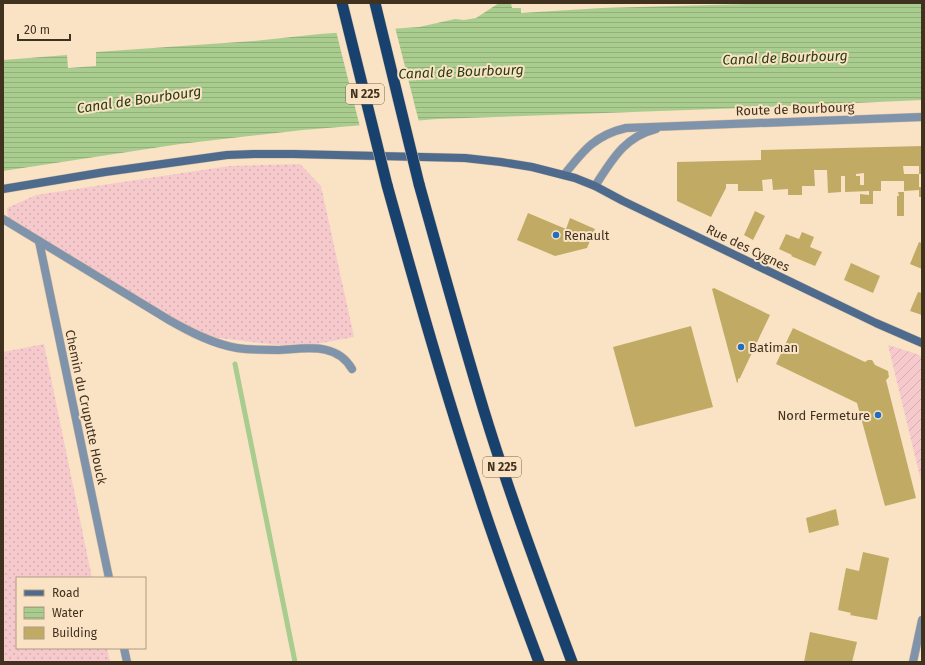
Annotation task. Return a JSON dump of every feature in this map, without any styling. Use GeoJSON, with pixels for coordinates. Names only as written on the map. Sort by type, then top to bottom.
{"type":"FeatureCollection","features":[{"type":"Feature","properties":{"kind":"highway","name":"N 225"},"geometry":{"type":"LineString","coordinates":[[342,3],[387,186],[417,294],[468,462],[502,562],[540,662]]}},
{"type":"Feature","properties":{"kind":"highway","name":"N 225"},"geometry":{"type":"LineString","coordinates":[[375,3],[419,184],[453,306],[496,446],[527,539],[572,662]]}},
{"type":"Feature","properties":{"kind":"main road","name":"Rue des Cygnes"},"geometry":{"type":"LineString","coordinates":[[3,189],[144,166],[227,155],[254,154],[465,158],[516,164],[564,175],[595,186],[623,201],[876,323],[922,343]]}},
{"type":"Feature","properties":{"kind":"street","name":"Route de Bourbourg"},"geometry":{"type":"LineString","coordinates":[[564,175],[585,149],[599,138],[617,130],[635,126],[922,117]]}},
{"type":"Feature","properties":{"kind":"street","name":"Route de Bourbourg"},"geometry":{"type":"LineString","coordinates":[[595,186],[616,156],[633,139],[648,131],[668,126]]}},
{"type":"Feature","properties":{"kind":"street"},"geometry":{"type":"LineString","coordinates":[[3,219],[169,320],[204,337],[227,345],[249,349],[275,350],[310,348],[327,350],[342,356],[352,369]]}},
{"type":"Feature","properties":{"kind":"street","name":"Chemin du Cruputte Houck"},"geometry":{"type":"LineString","coordinates":[[39,241],[109,577]]}},
{"type":"Feature","properties":{"kind":"street"},"geometry":{"type":"LineString","coordinates":[[913,662],[922,620]]}},
{"type":"Feature","properties":{"kind":"street"},"geometry":{"type":"LineString","coordinates":[[124,649],[127,662]]}},
{"type":"Feature","properties":{"kind":"shaded area"},"geometry":{"type":"Polygon","coordinates":[[[300,164],[321,186],[354,337],[316,344],[276,345],[211,337],[167,316],[8,218],[7,208],[36,195],[229,166],[300,164]]]}},
{"type":"Feature","properties":{"kind":"shaded area"},"geometry":{"type":"Polygon","coordinates":[[[44,344],[92,577],[16,577],[16,649],[107,649],[110,662],[3,662],[3,352],[44,344]]]}},
{"type":"Feature","properties":{"kind":"shaded area"},"geometry":{"type":"Polygon","coordinates":[[[888,345],[922,357],[922,485],[888,345]]]}},
{"type":"Feature","properties":{"kind":"water","name":"Canal de Bourbourg"},"geometry":{"type":"Polygon","coordinates":[[[499,3],[511,3],[512,8],[521,8],[521,13],[602,8],[781,3],[922,3],[922,100],[437,119],[303,130],[180,144],[3,171],[3,60],[67,55],[68,68],[96,66],[96,52],[419,27],[455,19],[464,20],[476,18],[499,3]]]}},
{"type":"Feature","properties":{"kind":"pier"},"geometry":{"type":"Polygon","coordinates":[[[395,27],[419,122],[360,127],[336,31],[395,27]]]}},
{"type":"Feature","properties":{"kind":"building"},"geometry":{"type":"Polygon","coordinates":[[[922,146],[922,174],[919,174],[919,187],[922,187],[922,197],[919,197],[919,190],[904,191],[904,181],[881,181],[881,191],[873,191],[873,204],[860,204],[860,194],[869,195],[869,191],[845,192],[845,176],[841,176],[841,192],[828,193],[827,170],[814,170],[815,186],[802,186],[802,195],[788,195],[788,189],[773,190],[772,179],[762,180],[763,191],[738,191],[738,184],[726,184],[726,188],[711,217],[677,201],[677,162],[761,160],[761,150],[922,146]],[[903,166],[904,174],[919,174],[919,166],[903,166]],[[864,173],[856,174],[856,176],[860,176],[860,185],[864,185],[864,173]]]}},
{"type":"Feature","properties":{"kind":"building"},"geometry":{"type":"Polygon","coordinates":[[[898,192],[904,192],[904,216],[897,216],[898,192]]]}},
{"type":"Feature","properties":{"kind":"building"},"geometry":{"type":"Polygon","coordinates":[[[755,211],[765,216],[753,240],[744,235],[755,211]]]}},
{"type":"Feature","properties":{"kind":"building","name":"Renault"},"geometry":{"type":"Polygon","coordinates":[[[528,213],[566,229],[570,218],[595,229],[587,248],[555,256],[517,240],[528,213]]]}},
{"type":"Feature","properties":{"kind":"building"},"geometry":{"type":"Polygon","coordinates":[[[802,232],[814,237],[810,247],[822,252],[815,266],[791,256],[792,255],[779,249],[786,234],[799,239],[802,232]]]}},
{"type":"Feature","properties":{"kind":"building"},"geometry":{"type":"Polygon","coordinates":[[[919,242],[922,243],[922,269],[910,264],[919,242]]]}},
{"type":"Feature","properties":{"kind":"building"},"geometry":{"type":"Polygon","coordinates":[[[851,263],[880,276],[873,293],[844,280],[851,263]]]}},
{"type":"Feature","properties":{"kind":"building","name":"Batiman"},"geometry":{"type":"Polygon","coordinates":[[[714,288],[770,315],[737,383],[712,289],[714,288]]]}},
{"type":"Feature","properties":{"kind":"building"},"geometry":{"type":"Polygon","coordinates":[[[918,292],[922,293],[922,315],[910,311],[918,292]]]}},
{"type":"Feature","properties":{"kind":"building"},"geometry":{"type":"Polygon","coordinates":[[[691,326],[713,407],[635,427],[613,347],[691,326]]]}},
{"type":"Feature","properties":{"kind":"building","name":"Nord Fermeture"},"geometry":{"type":"Polygon","coordinates":[[[793,328],[865,362],[872,360],[875,365],[888,371],[889,377],[886,380],[916,498],[885,506],[857,403],[776,364],[793,328]]]}},
{"type":"Feature","properties":{"kind":"building"},"geometry":{"type":"Polygon","coordinates":[[[836,509],[839,525],[809,533],[806,518],[836,509]]]}},
{"type":"Feature","properties":{"kind":"building"},"geometry":{"type":"Polygon","coordinates":[[[863,552],[889,558],[877,620],[850,615],[851,613],[838,610],[846,568],[859,571],[863,552]]]}},
{"type":"Feature","properties":{"kind":"building"},"geometry":{"type":"Polygon","coordinates":[[[810,632],[857,642],[852,662],[804,662],[810,632]]]}},
{"type":"Feature","properties":{"kind":"waterway"},"geometry":{"type":"LineString","coordinates":[[235,364],[295,662]]}},
{"type":"Feature","properties":{"kind":"place","name":"Renault"},"geometry":{"type":"Point","coordinates":[556,235]}},
{"type":"Feature","properties":{"kind":"place","name":"Batiman"},"geometry":{"type":"Point","coordinates":[741,347]}},
{"type":"Feature","properties":{"kind":"place","name":"Nord Fermeture"},"geometry":{"type":"Point","coordinates":[878,415]}}]}
